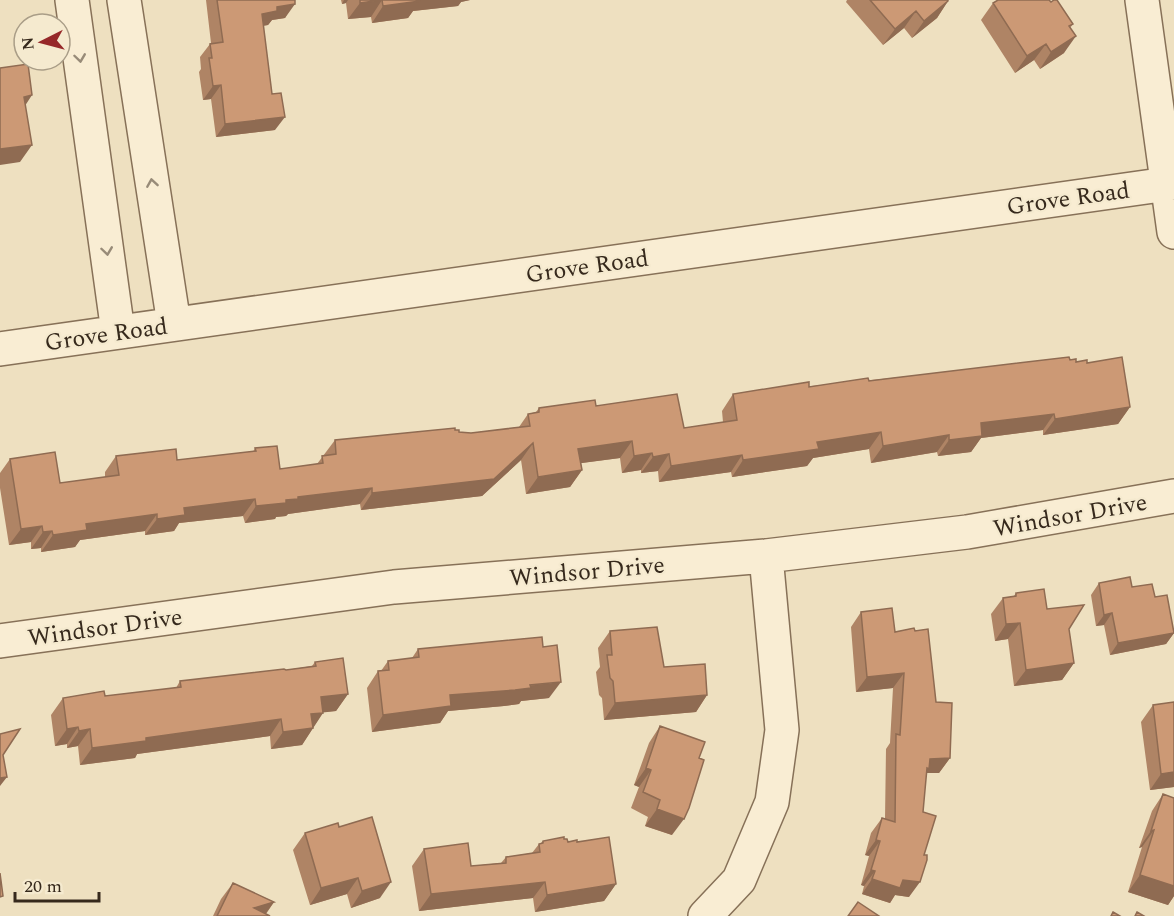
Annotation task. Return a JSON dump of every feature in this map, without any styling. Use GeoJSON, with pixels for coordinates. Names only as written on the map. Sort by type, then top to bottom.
{"type":"FeatureCollection","features":[{"type":"Feature","properties":{"kind":"street"},"geometry":{"type":"LineString","coordinates":[[72,0],[118,332]]}},
{"type":"Feature","properties":{"kind":"street"},"geometry":{"type":"LineString","coordinates":[[124,0],[174,324]]}},
{"type":"Feature","properties":{"kind":"street"},"geometry":{"type":"LineString","coordinates":[[1142,0],[1171,184],[1174,232]]}},
{"type":"Feature","properties":{"kind":"street","name":"Grove Road"},"geometry":{"type":"LineString","coordinates":[[0,349],[1171,184]]}},
{"type":"Feature","properties":{"kind":"street","name":"Windsor Drive"},"geometry":{"type":"LineString","coordinates":[[0,641],[393,587],[766,556],[983,530],[1174,496]]}},
{"type":"Feature","properties":{"kind":"street"},"geometry":{"type":"LineString","coordinates":[[705,916],[739,880],[772,802],[782,730],[766,556]]}},
{"type":"Feature","properties":{"kind":"building"},"geometry":{"type":"Polygon","coordinates":[[[217,0],[295,0],[295,4],[277,7],[277,11],[262,14],[272,94],[281,93],[285,117],[225,124],[221,85],[213,86],[209,58],[212,58],[210,44],[223,42],[217,0]]]}},
{"type":"Feature","properties":{"kind":"building"},"geometry":{"type":"Polygon","coordinates":[[[360,0],[381,0],[360,3],[360,0]]]}},
{"type":"Feature","properties":{"kind":"building"},"geometry":{"type":"Polygon","coordinates":[[[382,0],[420,0],[420,1],[383,6],[382,0]]]}},
{"type":"Feature","properties":{"kind":"building"},"geometry":{"type":"Polygon","coordinates":[[[870,0],[948,1],[924,21],[916,11],[895,29],[870,0]]]}},
{"type":"Feature","properties":{"kind":"building"},"geometry":{"type":"Polygon","coordinates":[[[998,0],[1049,0],[1051,2],[1057,0],[1073,24],[1069,26],[1076,36],[1051,52],[1046,44],[1027,56],[993,3],[998,0]]]}},
{"type":"Feature","properties":{"kind":"building"},"geometry":{"type":"Polygon","coordinates":[[[12,66],[12,72],[29,72],[32,95],[24,97],[32,145],[0,149],[0,68],[12,66]]]}},
{"type":"Feature","properties":{"kind":"building"},"geometry":{"type":"Polygon","coordinates":[[[1069,357],[1070,360],[1076,359],[1076,362],[1087,360],[1087,363],[1122,357],[1130,407],[1055,419],[1054,414],[981,423],[982,436],[949,440],[949,435],[883,446],[881,432],[817,442],[819,449],[743,460],[742,455],[671,466],[669,454],[653,457],[652,453],[634,456],[632,441],[578,449],[582,470],[538,477],[533,443],[494,479],[372,493],[372,488],[298,497],[298,499],[286,500],[286,503],[256,506],[255,499],[184,508],[185,515],[157,519],[157,514],[86,524],[87,530],[53,535],[52,531],[43,532],[42,526],[21,529],[10,459],[55,452],[60,483],[119,475],[116,456],[176,449],[177,460],[256,451],[255,448],[277,446],[280,469],[323,463],[322,456],[336,454],[335,440],[455,428],[459,432],[471,433],[530,426],[528,414],[539,412],[539,408],[595,400],[596,406],[677,394],[684,428],[737,420],[733,394],[809,382],[809,387],[868,378],[869,381],[1069,357]]]}},
{"type":"Feature","properties":{"kind":"building"},"geometry":{"type":"Polygon","coordinates":[[[1130,577],[1132,587],[1152,584],[1155,597],[1167,595],[1174,633],[1118,643],[1112,613],[1104,615],[1099,583],[1130,577]]]}},
{"type":"Feature","properties":{"kind":"building"},"geometry":{"type":"Polygon","coordinates":[[[1044,589],[1047,609],[1084,605],[1069,629],[1074,663],[1026,670],[1020,623],[1006,624],[1003,598],[1016,596],[1016,593],[1044,589]]]}},
{"type":"Feature","properties":{"kind":"building"},"geometry":{"type":"Polygon","coordinates":[[[892,608],[895,632],[914,628],[915,631],[928,629],[936,702],[952,703],[950,758],[930,759],[929,769],[927,768],[923,812],[936,816],[924,855],[927,855],[927,860],[920,882],[903,880],[900,888],[872,879],[875,871],[871,870],[880,841],[876,840],[882,818],[895,822],[896,734],[900,735],[904,673],[867,677],[861,612],[892,608]]]}},
{"type":"Feature","properties":{"kind":"building"},"geometry":{"type":"Polygon","coordinates":[[[657,627],[664,667],[705,664],[707,695],[615,703],[607,655],[612,655],[610,631],[657,627]]]}},
{"type":"Feature","properties":{"kind":"building"},"geometry":{"type":"Polygon","coordinates":[[[542,637],[543,647],[557,645],[561,682],[530,685],[531,688],[515,690],[450,695],[451,706],[383,715],[378,671],[389,670],[388,661],[419,657],[418,649],[542,637]]]}},
{"type":"Feature","properties":{"kind":"building"},"geometry":{"type":"Polygon","coordinates":[[[343,658],[348,694],[321,697],[323,713],[311,714],[313,728],[283,732],[281,719],[92,748],[90,729],[79,731],[78,727],[67,729],[63,698],[104,691],[105,696],[181,687],[180,681],[316,666],[315,662],[343,658]]]}},
{"type":"Feature","properties":{"kind":"building"},"geometry":{"type":"Polygon","coordinates":[[[1174,702],[1174,772],[1161,774],[1153,705],[1174,702]]]}},
{"type":"Feature","properties":{"kind":"building"},"geometry":{"type":"Polygon","coordinates":[[[660,726],[705,742],[699,758],[704,760],[684,819],[657,809],[660,800],[643,792],[651,770],[646,768],[660,726]]]}},
{"type":"Feature","properties":{"kind":"building"},"geometry":{"type":"Polygon","coordinates":[[[20,729],[3,755],[7,777],[0,778],[0,734],[20,729]]]}},
{"type":"Feature","properties":{"kind":"building"},"geometry":{"type":"Polygon","coordinates":[[[1163,794],[1174,798],[1174,886],[1140,875],[1163,794]]]}},
{"type":"Feature","properties":{"kind":"building"},"geometry":{"type":"Polygon","coordinates":[[[372,817],[391,882],[362,891],[358,878],[321,888],[305,833],[338,823],[339,827],[372,817]]]}},
{"type":"Feature","properties":{"kind":"building"},"geometry":{"type":"Polygon","coordinates":[[[564,837],[568,842],[577,840],[577,842],[609,837],[616,884],[547,895],[545,882],[431,894],[424,849],[468,843],[471,866],[506,863],[506,857],[540,852],[539,844],[543,841],[564,837]]]}},
{"type":"Feature","properties":{"kind":"building"},"geometry":{"type":"Polygon","coordinates":[[[0,873],[3,896],[0,897],[0,873]]]}},
{"type":"Feature","properties":{"kind":"building"},"geometry":{"type":"Polygon","coordinates":[[[233,883],[274,902],[254,908],[270,916],[217,916],[233,883]]]}},
{"type":"Feature","properties":{"kind":"building"},"geometry":{"type":"Polygon","coordinates":[[[858,902],[879,916],[848,916],[858,902]]]}}]}
